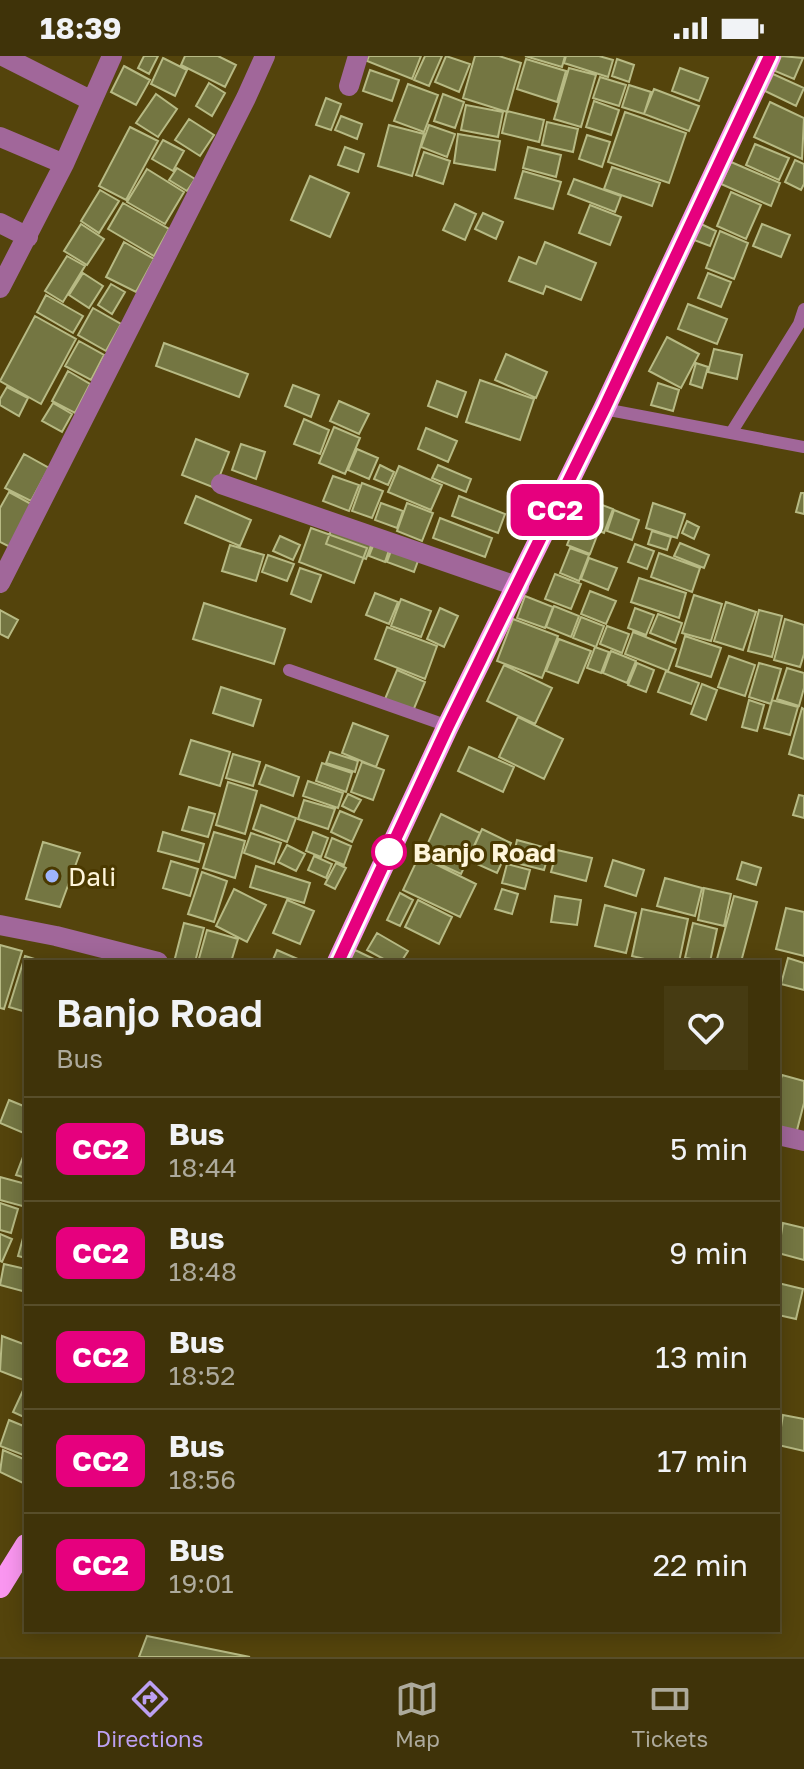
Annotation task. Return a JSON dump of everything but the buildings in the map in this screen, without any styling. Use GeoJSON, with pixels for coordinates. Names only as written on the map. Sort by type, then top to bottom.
{"type":"FeatureCollection","features":[{"type":"Feature","properties":{"kind":"highway"},"geometry":{"type":"LineString","coordinates":[[339,960],[770,56]]}},
{"type":"Feature","properties":{"kind":"highway"},"geometry":{"type":"LineString","coordinates":[[1,1583],[24,1548]]}},
{"type":"Feature","properties":{"kind":"street"},"geometry":{"type":"LineString","coordinates":[[3,56],[92,101]]}},
{"type":"Feature","properties":{"kind":"street"},"geometry":{"type":"LineString","coordinates":[[0,288],[64,164],[112,56]]}},
{"type":"Feature","properties":{"kind":"street"},"geometry":{"type":"LineString","coordinates":[[0,583],[265,56]]}},
{"type":"Feature","properties":{"kind":"street"},"geometry":{"type":"LineString","coordinates":[[349,86],[358,56]]}},
{"type":"Feature","properties":{"kind":"street"},"geometry":{"type":"LineString","coordinates":[[0,137],[64,164]]}},
{"type":"Feature","properties":{"kind":"street"},"geometry":{"type":"LineString","coordinates":[[0,223],[28,237]]}},
{"type":"Feature","properties":{"kind":"street"},"geometry":{"type":"LineString","coordinates":[[221,484],[519,587]]}},
{"type":"Feature","properties":{"kind":"street"},"geometry":{"type":"LineString","coordinates":[[0,925],[150,960]]}},
{"type":"Feature","properties":{"kind":"street"},"geometry":{"type":"LineString","coordinates":[[780,1135],[804,1141]]}},
{"type":"Feature","properties":{"kind":"lane"},"geometry":{"type":"LineString","coordinates":[[731,433],[799,324],[804,309]]}},
{"type":"Feature","properties":{"kind":"lane"},"geometry":{"type":"LineString","coordinates":[[604,409],[804,447]]}},
{"type":"Feature","properties":{"kind":"lane"},"geometry":{"type":"LineString","coordinates":[[289,670],[448,726]]}},
{"type":"Feature","properties":{"kind":"bus line","name":"CC2"},"geometry":{"type":"LineString","coordinates":[[339,960],[770,56]]}},
{"type":"Feature","properties":{"kind":"place","name":"Banjo Road"},"geometry":{"type":"Point","coordinates":[389,852]}},
{"type":"Feature","properties":{"kind":"place","name":"Dali"},"geometry":{"type":"Point","coordinates":[52,876]}}]}
